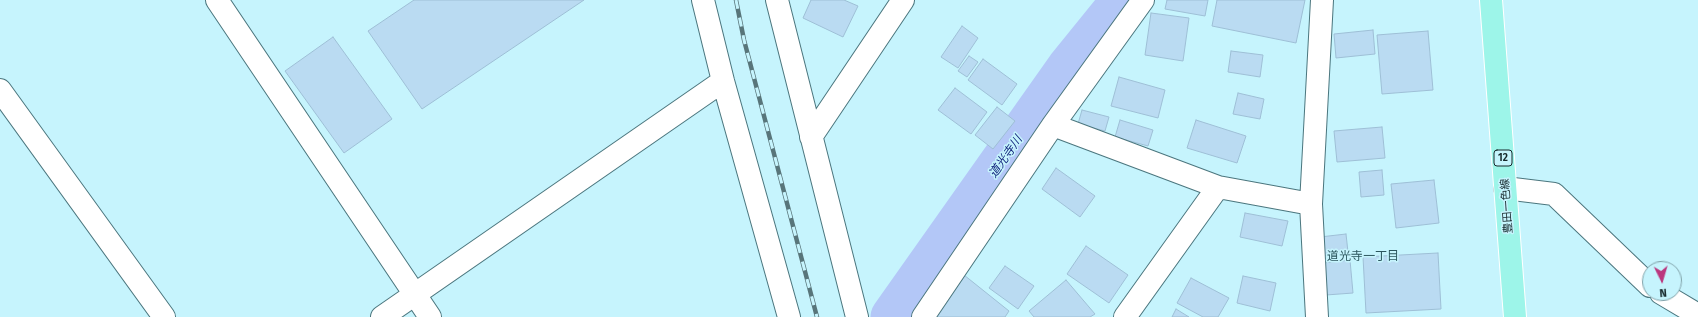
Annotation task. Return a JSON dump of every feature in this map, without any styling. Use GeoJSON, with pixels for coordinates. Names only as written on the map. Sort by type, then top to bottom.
{"type":"FeatureCollection","features":[{"type":"Feature","properties":{"kind":"main road","name":"豊田一色線"},"geometry":{"type":"LineString","coordinates":[[1491,0],[1515,317]]}},
{"type":"Feature","properties":{"kind":"street"},"geometry":{"type":"LineString","coordinates":[[217,0],[430,317]]}},
{"type":"Feature","properties":{"kind":"street"},"geometry":{"type":"LineString","coordinates":[[703,0],[723,81],[789,317]]}},
{"type":"Feature","properties":{"kind":"street"},"geometry":{"type":"LineString","coordinates":[[777,0],[857,317]]}},
{"type":"Feature","properties":{"kind":"street"},"geometry":{"type":"LineString","coordinates":[[812,137],[903,0]]}},
{"type":"Feature","properties":{"kind":"street"},"geometry":{"type":"LineString","coordinates":[[923,317],[1053,125],[1143,0]]}},
{"type":"Feature","properties":{"kind":"street"},"geometry":{"type":"LineString","coordinates":[[1317,317],[1311,204],[1322,0]]}},
{"type":"Feature","properties":{"kind":"street"},"geometry":{"type":"LineString","coordinates":[[382,317],[723,81]]}},
{"type":"Feature","properties":{"kind":"street"},"geometry":{"type":"LineString","coordinates":[[0,90],[164,317]]}},
{"type":"Feature","properties":{"kind":"street"},"geometry":{"type":"LineString","coordinates":[[1053,125],[1218,187],[1311,204]]}},
{"type":"Feature","properties":{"kind":"street"},"geometry":{"type":"LineString","coordinates":[[1125,317],[1218,187]]}},
{"type":"Feature","properties":{"kind":"street"},"geometry":{"type":"LineString","coordinates":[[1505,188],[1554,194],[1642,278]]}},
{"type":"Feature","properties":{"kind":"street"},"geometry":{"type":"LineString","coordinates":[[1674,301],[1698,315]]}},
{"type":"Feature","properties":{"kind":"building"},"geometry":{"type":"Polygon","coordinates":[[[414,0],[584,0],[422,109],[368,31],[414,0]]]}},
{"type":"Feature","properties":{"kind":"building"},"geometry":{"type":"Polygon","coordinates":[[[811,0],[844,0],[858,6],[843,37],[803,18],[811,0]]]}},
{"type":"Feature","properties":{"kind":"building"},"geometry":{"type":"Polygon","coordinates":[[[1167,0],[1208,0],[1205,16],[1165,9],[1167,0]]]}},
{"type":"Feature","properties":{"kind":"building"},"geometry":{"type":"Polygon","coordinates":[[[1217,0],[1305,0],[1296,43],[1212,26],[1217,0]]]}},
{"type":"Feature","properties":{"kind":"building"},"geometry":{"type":"Polygon","coordinates":[[[1151,13],[1189,18],[1183,61],[1145,55],[1151,13]]]}},
{"type":"Feature","properties":{"kind":"building"},"geometry":{"type":"Polygon","coordinates":[[[962,26],[978,38],[958,68],[941,57],[962,26]]]}},
{"type":"Feature","properties":{"kind":"building"},"geometry":{"type":"Polygon","coordinates":[[[1373,30],[1375,54],[1336,58],[1334,34],[1373,30]]]}},
{"type":"Feature","properties":{"kind":"building"},"geometry":{"type":"Polygon","coordinates":[[[1428,31],[1433,90],[1382,94],[1377,35],[1428,31]]]}},
{"type":"Feature","properties":{"kind":"building"},"geometry":{"type":"Polygon","coordinates":[[[333,37],[392,119],[344,153],[285,71],[333,37]]]}},
{"type":"Feature","properties":{"kind":"building"},"geometry":{"type":"Polygon","coordinates":[[[1231,51],[1263,55],[1260,77],[1228,72],[1231,51]]]}},
{"type":"Feature","properties":{"kind":"building"},"geometry":{"type":"Polygon","coordinates":[[[969,56],[978,62],[967,77],[958,71],[969,56]]]}},
{"type":"Feature","properties":{"kind":"building"},"geometry":{"type":"Polygon","coordinates":[[[983,59],[1017,84],[1002,105],[968,80],[983,59]]]}},
{"type":"Feature","properties":{"kind":"building"},"geometry":{"type":"Polygon","coordinates":[[[1119,77],[1165,90],[1158,118],[1111,106],[1119,77]]]}},
{"type":"Feature","properties":{"kind":"building"},"geometry":{"type":"Polygon","coordinates":[[[955,88],[987,112],[971,134],[938,110],[955,88]]]}},
{"type":"Feature","properties":{"kind":"building"},"geometry":{"type":"Polygon","coordinates":[[[1238,93],[1264,99],[1260,119],[1233,114],[1238,93]]]}},
{"type":"Feature","properties":{"kind":"building"},"geometry":{"type":"Polygon","coordinates":[[[997,107],[1015,121],[993,149],[975,135],[997,107]]]}},
{"type":"Feature","properties":{"kind":"building"},"geometry":{"type":"Polygon","coordinates":[[[1082,110],[1109,117],[1105,131],[1078,124],[1082,110]]]}},
{"type":"Feature","properties":{"kind":"building"},"geometry":{"type":"Polygon","coordinates":[[[1120,120],[1153,130],[1148,146],[1115,137],[1120,120]]]}},
{"type":"Feature","properties":{"kind":"building"},"geometry":{"type":"Polygon","coordinates":[[[1196,120],[1246,136],[1237,163],[1187,148],[1196,120]]]}},
{"type":"Feature","properties":{"kind":"building"},"geometry":{"type":"Polygon","coordinates":[[[1382,127],[1385,158],[1337,162],[1334,131],[1382,127]]]}},
{"type":"Feature","properties":{"kind":"building"},"geometry":{"type":"Polygon","coordinates":[[[1056,168],[1095,196],[1080,217],[1042,189],[1056,168]]]}},
{"type":"Feature","properties":{"kind":"building"},"geometry":{"type":"Polygon","coordinates":[[[1382,170],[1384,195],[1361,197],[1359,172],[1382,170]]]}},
{"type":"Feature","properties":{"kind":"building"},"geometry":{"type":"Polygon","coordinates":[[[1434,180],[1439,223],[1396,228],[1391,184],[1434,180]]]}},
{"type":"Feature","properties":{"kind":"building"},"geometry":{"type":"Polygon","coordinates":[[[1245,213],[1288,221],[1282,246],[1240,237],[1245,213]]]}},
{"type":"Feature","properties":{"kind":"building"},"geometry":{"type":"Polygon","coordinates":[[[1346,234],[1348,252],[1322,256],[1320,237],[1346,234]]]}},
{"type":"Feature","properties":{"kind":"building"},"geometry":{"type":"Polygon","coordinates":[[[1086,246],[1128,275],[1109,303],[1067,274],[1086,246]]]}},
{"type":"Feature","properties":{"kind":"building"},"geometry":{"type":"Polygon","coordinates":[[[1438,253],[1441,309],[1366,313],[1363,257],[1438,253]]]}},
{"type":"Feature","properties":{"kind":"building"},"geometry":{"type":"Polygon","coordinates":[[[1350,260],[1353,293],[1326,295],[1323,263],[1350,260]]]}},
{"type":"Feature","properties":{"kind":"building"},"geometry":{"type":"Polygon","coordinates":[[[1005,266],[1034,286],[1018,309],[989,288],[1005,266]]]}},
{"type":"Feature","properties":{"kind":"building"},"geometry":{"type":"Polygon","coordinates":[[[964,275],[1009,311],[1005,317],[930,317],[964,275]]]}},
{"type":"Feature","properties":{"kind":"building"},"geometry":{"type":"Polygon","coordinates":[[[1243,276],[1276,283],[1270,311],[1237,303],[1243,276]]]}},
{"type":"Feature","properties":{"kind":"building"},"geometry":{"type":"Polygon","coordinates":[[[1191,278],[1229,298],[1218,317],[1203,317],[1177,303],[1191,278]]]}},
{"type":"Feature","properties":{"kind":"building"},"geometry":{"type":"Polygon","coordinates":[[[1066,280],[1095,314],[1090,317],[1034,317],[1029,311],[1066,280]]]}},
{"type":"Feature","properties":{"kind":"building"},"geometry":{"type":"Polygon","coordinates":[[[1176,309],[1189,317],[1172,317],[1176,309]]]}},
{"type":"Feature","properties":{"kind":"waterway","name":"道光寺川"},"geometry":{"type":"LineString","coordinates":[[893,317],[1069,68],[1124,0]]}},
{"type":"Feature","properties":{"kind":"railway"},"geometry":{"type":"LineString","coordinates":[[736,0],[744,40],[817,317]]}},
{"type":"Feature","properties":{"kind":"district","name":"道光寺一丁目"},"geometry":{"type":"Point","coordinates":[1363,257]}}]}
